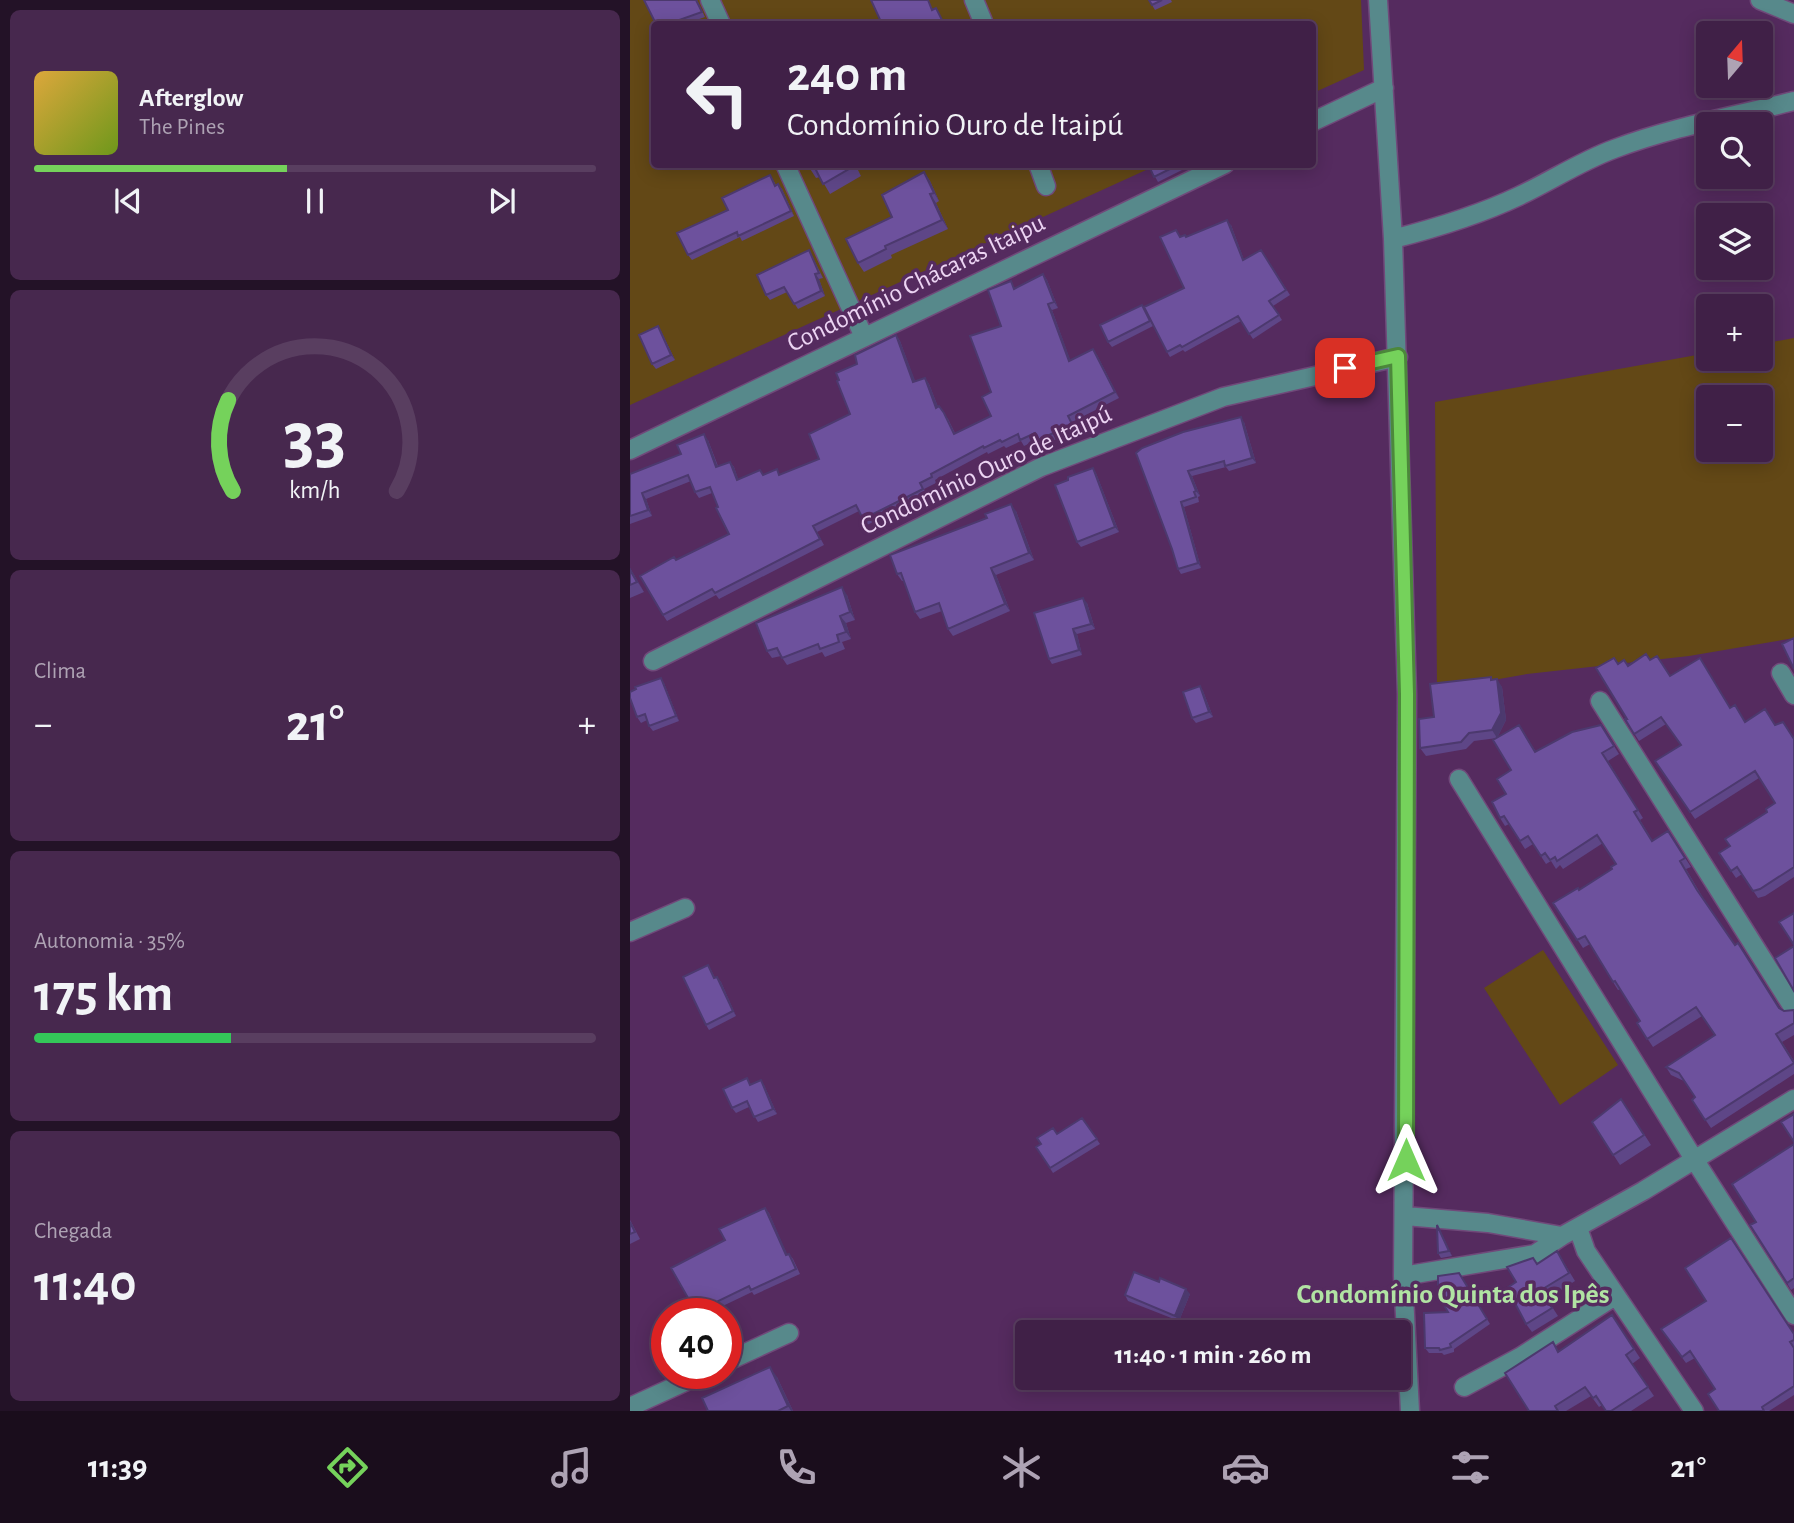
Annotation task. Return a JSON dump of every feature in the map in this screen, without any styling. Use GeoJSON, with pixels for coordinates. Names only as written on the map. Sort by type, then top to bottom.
{"type":"FeatureCollection","features":[{"type":"Feature","properties":{"kind":"street"},"geometry":{"type":"LineString","coordinates":[[710,0],[720,21]]}},
{"type":"Feature","properties":{"kind":"street"},"geometry":{"type":"LineString","coordinates":[[974,0],[983,21]]}},
{"type":"Feature","properties":{"kind":"street"},"geometry":{"type":"LineString","coordinates":[[1378,0],[1398,356],[1407,707],[1404,1276],[1410,1411]]}},
{"type":"Feature","properties":{"kind":"street"},"geometry":{"type":"LineString","coordinates":[[1759,0],[1794,14]]}},
{"type":"Feature","properties":{"kind":"street"},"geometry":{"type":"LineString","coordinates":[[1316,120],[1384,88]]}},
{"type":"Feature","properties":{"kind":"street"},"geometry":{"type":"LineString","coordinates":[[1393,239],[1453,222],[1518,197],[1576,166],[1641,139],[1794,101]]}},
{"type":"Feature","properties":{"kind":"street"},"geometry":{"type":"LineString","coordinates":[[787,168],[864,337]]}},
{"type":"Feature","properties":{"kind":"street"},"geometry":{"type":"LineString","coordinates":[[1039,168],[1046,186]]}},
{"type":"Feature","properties":{"kind":"street","name":"Condomínio Chácaras Itaipu"},"geometry":{"type":"LineString","coordinates":[[630,450],[1217,168]]}},
{"type":"Feature","properties":{"kind":"street","name":"Condomínio Ouro de Itaipú"},"geometry":{"type":"LineString","coordinates":[[653,661],[1041,467],[1223,397],[1398,356]]}},
{"type":"Feature","properties":{"kind":"street"},"geometry":{"type":"LineString","coordinates":[[1780,673],[1794,695]]}},
{"type":"Feature","properties":{"kind":"street"},"geometry":{"type":"LineString","coordinates":[[1600,701],[1794,1009]]}},
{"type":"Feature","properties":{"kind":"street"},"geometry":{"type":"LineString","coordinates":[[1459,779],[1694,1159],[1794,1315]]}},
{"type":"Feature","properties":{"kind":"street"},"geometry":{"type":"LineString","coordinates":[[630,932],[685,908]]}},
{"type":"Feature","properties":{"kind":"street"},"geometry":{"type":"LineString","coordinates":[[1404,1276],[1535,1254],[1794,1098]]}},
{"type":"Feature","properties":{"kind":"street"},"geometry":{"type":"LineString","coordinates":[[1405,1216],[1570,1232],[1586,1251],[1694,1411]]}},
{"type":"Feature","properties":{"kind":"street"},"geometry":{"type":"LineString","coordinates":[[1464,1387],[1520,1357],[1615,1296]]}},
{"type":"Feature","properties":{"kind":"street"},"geometry":{"type":"LineString","coordinates":[[742,1355],[789,1333]]}},
{"type":"Feature","properties":{"kind":"street"},"geometry":{"type":"LineString","coordinates":[[630,1407],[669,1389]]}},
{"type":"Feature","properties":{"kind":"shaded area"},"geometry":{"type":"Polygon","coordinates":[[[630,0],[1361,0],[1364,70],[1316,92],[1316,21],[651,21],[651,168],[1150,168],[630,405],[630,0]]]}},
{"type":"Feature","properties":{"kind":"shaded area"},"geometry":{"type":"Polygon","coordinates":[[[1794,338],[1794,638],[1689,656],[1527,674],[1437,690],[1435,402],[1696,355],[1696,371],[1773,371],[1773,342],[1794,338]]]}},
{"type":"Feature","properties":{"kind":"shaded area"},"geometry":{"type":"Polygon","coordinates":[[[1543,950],[1618,1065],[1560,1105],[1484,988],[1543,950]]]}},
{"type":"Feature","properties":{"kind":"building"},"geometry":{"type":"Polygon","coordinates":[[[644,0],[696,0],[702,12],[676,21],[654,21],[644,0]]]}},
{"type":"Feature","properties":{"kind":"building"},"geometry":{"type":"Polygon","coordinates":[[[871,0],[928,0],[932,10],[936,8],[942,21],[881,21],[871,0]]]}},
{"type":"Feature","properties":{"kind":"building"},"geometry":{"type":"Polygon","coordinates":[[[1149,0],[1162,0],[1152,5],[1149,0]]]}},
{"type":"Feature","properties":{"kind":"building"},"geometry":{"type":"Polygon","coordinates":[[[815,168],[851,168],[823,184],[815,168]]]}},
{"type":"Feature","properties":{"kind":"building"},"geometry":{"type":"Polygon","coordinates":[[[1150,168],[1172,168],[1154,177],[1150,168]]]}},
{"type":"Feature","properties":{"kind":"building"},"geometry":{"type":"Polygon","coordinates":[[[924,172],[934,193],[930,194],[942,220],[885,246],[886,249],[858,263],[846,239],[892,217],[882,195],[924,172]]]}},
{"type":"Feature","properties":{"kind":"building"},"geometry":{"type":"Polygon","coordinates":[[[770,175],[775,186],[778,184],[791,211],[738,236],[737,232],[688,255],[677,233],[728,210],[722,198],[770,175]]]}},
{"type":"Feature","properties":{"kind":"building"},"geometry":{"type":"Polygon","coordinates":[[[1227,220],[1243,260],[1261,250],[1286,290],[1269,301],[1279,315],[1249,334],[1238,316],[1182,347],[1180,345],[1167,352],[1144,307],[1184,288],[1160,237],[1176,230],[1180,237],[1186,237],[1227,220]]]}},
{"type":"Feature","properties":{"kind":"building"},"geometry":{"type":"Polygon","coordinates":[[[809,250],[819,273],[815,274],[821,291],[794,304],[784,287],[766,295],[757,275],[809,250]]]}},
{"type":"Feature","properties":{"kind":"building"},"geometry":{"type":"Polygon","coordinates":[[[1043,274],[1054,302],[1048,304],[1069,361],[1093,349],[1115,392],[1068,416],[1072,424],[1039,440],[1035,433],[1020,440],[1018,434],[1002,442],[1000,440],[984,448],[983,446],[931,474],[932,477],[920,483],[923,489],[863,519],[856,505],[813,526],[820,539],[715,593],[712,589],[663,615],[640,576],[674,557],[676,560],[729,534],[716,508],[718,507],[710,487],[695,492],[688,475],[642,493],[648,510],[630,516],[630,474],[681,454],[677,445],[704,434],[716,467],[730,462],[737,480],[760,470],[763,475],[777,469],[779,475],[819,459],[809,434],[850,414],[836,373],[857,364],[855,355],[896,335],[913,382],[925,378],[936,408],[939,406],[944,413],[954,434],[991,416],[982,397],[991,392],[970,336],[1001,326],[988,290],[1011,281],[1014,289],[1043,274]]]}},
{"type":"Feature","properties":{"kind":"building"},"geometry":{"type":"Polygon","coordinates":[[[1142,305],[1150,321],[1108,342],[1100,325],[1142,305]]]}},
{"type":"Feature","properties":{"kind":"building"},"geometry":{"type":"Polygon","coordinates":[[[658,326],[671,355],[652,364],[639,335],[658,326]]]}},
{"type":"Feature","properties":{"kind":"building"},"geometry":{"type":"Polygon","coordinates":[[[1241,417],[1252,458],[1225,466],[1224,461],[1188,471],[1196,497],[1181,502],[1198,563],[1178,569],[1136,453],[1142,448],[1183,432],[1241,417]]]}},
{"type":"Feature","properties":{"kind":"building"},"geometry":{"type":"Polygon","coordinates":[[[1093,468],[1115,527],[1077,542],[1055,485],[1093,468]]]}},
{"type":"Feature","properties":{"kind":"building"},"geometry":{"type":"Polygon","coordinates":[[[1011,504],[1029,553],[991,568],[1005,604],[948,629],[939,603],[915,612],[901,573],[897,574],[890,555],[987,518],[985,514],[1011,504]]]}},
{"type":"Feature","properties":{"kind":"building"},"geometry":{"type":"Polygon","coordinates":[[[630,570],[637,582],[630,585],[630,570]]]}},
{"type":"Feature","properties":{"kind":"building"},"geometry":{"type":"Polygon","coordinates":[[[842,587],[850,612],[840,616],[846,632],[837,635],[839,642],[820,649],[818,644],[782,658],[777,648],[767,651],[756,623],[842,587]]]}},
{"type":"Feature","properties":{"kind":"building"},"geometry":{"type":"Polygon","coordinates":[[[1083,598],[1091,624],[1073,629],[1079,650],[1049,659],[1034,613],[1083,598]]]}},
{"type":"Feature","properties":{"kind":"building"},"geometry":{"type":"Polygon","coordinates":[[[1794,638],[1794,669],[1782,644],[1794,638]]]}},
{"type":"Feature","properties":{"kind":"building"},"geometry":{"type":"Polygon","coordinates":[[[1646,654],[1650,660],[1657,656],[1670,676],[1700,658],[1730,708],[1735,705],[1745,722],[1765,709],[1775,725],[1783,722],[1794,739],[1794,867],[1760,889],[1753,891],[1737,867],[1731,871],[1719,853],[1730,846],[1725,839],[1767,812],[1766,809],[1775,803],[1755,771],[1690,812],[1655,761],[1681,745],[1661,717],[1634,734],[1596,668],[1614,658],[1618,664],[1624,660],[1628,666],[1646,654]]]}},
{"type":"Feature","properties":{"kind":"building"},"geometry":{"type":"Polygon","coordinates":[[[1491,677],[1491,680],[1497,679],[1501,713],[1492,730],[1469,733],[1461,742],[1420,748],[1419,719],[1434,717],[1430,684],[1491,677]]]}},
{"type":"Feature","properties":{"kind":"building"},"geometry":{"type":"Polygon","coordinates":[[[661,678],[676,716],[649,726],[645,714],[637,717],[630,692],[636,689],[635,687],[661,678]]]}},
{"type":"Feature","properties":{"kind":"building"},"geometry":{"type":"Polygon","coordinates":[[[1200,686],[1209,712],[1192,718],[1183,692],[1200,686]]]}},
{"type":"Feature","properties":{"kind":"building"},"geometry":{"type":"Polygon","coordinates":[[[1519,725],[1535,752],[1572,732],[1601,725],[1614,746],[1602,753],[1638,810],[1634,812],[1652,841],[1668,831],[1685,858],[1680,861],[1697,890],[1735,945],[1738,943],[1779,1008],[1784,1011],[1794,1010],[1794,1023],[1776,1034],[1794,1063],[1705,1120],[1692,1100],[1695,1097],[1679,1073],[1666,1067],[1715,1035],[1696,1007],[1647,1039],[1637,1023],[1640,1021],[1585,936],[1577,940],[1553,903],[1578,888],[1579,890],[1616,864],[1597,835],[1557,861],[1555,857],[1550,860],[1545,853],[1541,856],[1528,836],[1520,841],[1504,816],[1500,818],[1492,802],[1506,794],[1497,779],[1511,770],[1493,740],[1519,725]]]}},
{"type":"Feature","properties":{"kind":"building"},"geometry":{"type":"Polygon","coordinates":[[[1794,913],[1794,945],[1779,922],[1794,913]]]}},
{"type":"Feature","properties":{"kind":"building"},"geometry":{"type":"Polygon","coordinates":[[[1794,946],[1794,991],[1775,958],[1794,946]]]}},
{"type":"Feature","properties":{"kind":"building"},"geometry":{"type":"Polygon","coordinates":[[[708,965],[714,978],[717,977],[733,1011],[706,1025],[683,977],[708,965]]]}},
{"type":"Feature","properties":{"kind":"building"},"geometry":{"type":"Polygon","coordinates":[[[747,1078],[750,1085],[761,1080],[773,1109],[754,1117],[747,1101],[732,1108],[723,1089],[747,1078]]]}},
{"type":"Feature","properties":{"kind":"building"},"geometry":{"type":"Polygon","coordinates":[[[1621,1099],[1644,1135],[1613,1155],[1592,1122],[1621,1099]]]}},
{"type":"Feature","properties":{"kind":"building"},"geometry":{"type":"Polygon","coordinates":[[[1794,1114],[1794,1142],[1781,1122],[1794,1114]]]}},
{"type":"Feature","properties":{"kind":"building"},"geometry":{"type":"Polygon","coordinates":[[[1082,1118],[1097,1139],[1050,1168],[1036,1147],[1041,1144],[1037,1138],[1053,1128],[1057,1134],[1082,1118]]]}},
{"type":"Feature","properties":{"kind":"building"},"geometry":{"type":"Polygon","coordinates":[[[1794,1144],[1794,1278],[1787,1283],[1750,1225],[1756,1222],[1732,1184],[1794,1144]]]}},
{"type":"Feature","properties":{"kind":"building"},"geometry":{"type":"Polygon","coordinates":[[[765,1208],[786,1255],[789,1254],[796,1269],[751,1290],[749,1286],[725,1298],[688,1298],[671,1268],[725,1240],[719,1229],[765,1208]]]}},
{"type":"Feature","properties":{"kind":"building"},"geometry":{"type":"Polygon","coordinates":[[[1437,1225],[1449,1251],[1438,1253],[1437,1225]]]}},
{"type":"Feature","properties":{"kind":"building"},"geometry":{"type":"Polygon","coordinates":[[[1731,1238],[1794,1334],[1794,1340],[1790,1342],[1794,1348],[1794,1386],[1762,1407],[1764,1411],[1719,1411],[1708,1394],[1715,1389],[1690,1351],[1682,1357],[1661,1329],[1706,1301],[1685,1268],[1731,1238]]]}},
{"type":"Feature","properties":{"kind":"building"},"geometry":{"type":"Polygon","coordinates":[[[1557,1251],[1569,1273],[1541,1290],[1552,1308],[1526,1324],[1507,1288],[1516,1282],[1507,1267],[1533,1258],[1537,1264],[1557,1251]]]}},
{"type":"Feature","properties":{"kind":"building"},"geometry":{"type":"Polygon","coordinates":[[[1134,1272],[1159,1282],[1160,1278],[1186,1289],[1175,1316],[1125,1295],[1134,1272]]]}},
{"type":"Feature","properties":{"kind":"building"},"geometry":{"type":"Polygon","coordinates":[[[1459,1273],[1487,1319],[1450,1344],[1451,1347],[1440,1350],[1425,1348],[1424,1313],[1448,1312],[1438,1295],[1438,1276],[1459,1273]]]}},
{"type":"Feature","properties":{"kind":"building"},"geometry":{"type":"Polygon","coordinates":[[[1612,1315],[1634,1349],[1626,1355],[1648,1387],[1611,1411],[1606,1411],[1596,1396],[1593,1398],[1585,1387],[1555,1406],[1558,1411],[1529,1411],[1505,1373],[1553,1342],[1558,1352],[1612,1315]]]}},
{"type":"Feature","properties":{"kind":"building"},"geometry":{"type":"Polygon","coordinates":[[[770,1367],[788,1406],[778,1411],[708,1411],[702,1398],[722,1389],[742,1389],[742,1380],[770,1367]]]}},
{"type":"Feature","properties":{"kind":"district","name":"Condomínio Quinta dos Ipês"},"geometry":{"type":"Point","coordinates":[1453,1295]}},
{"type":"Feature","properties":{"kind":"route"},"geometry":{"type":"LineString","coordinates":[[1345,368],[1398,356],[1407,694],[1406,1160]]}}]}
